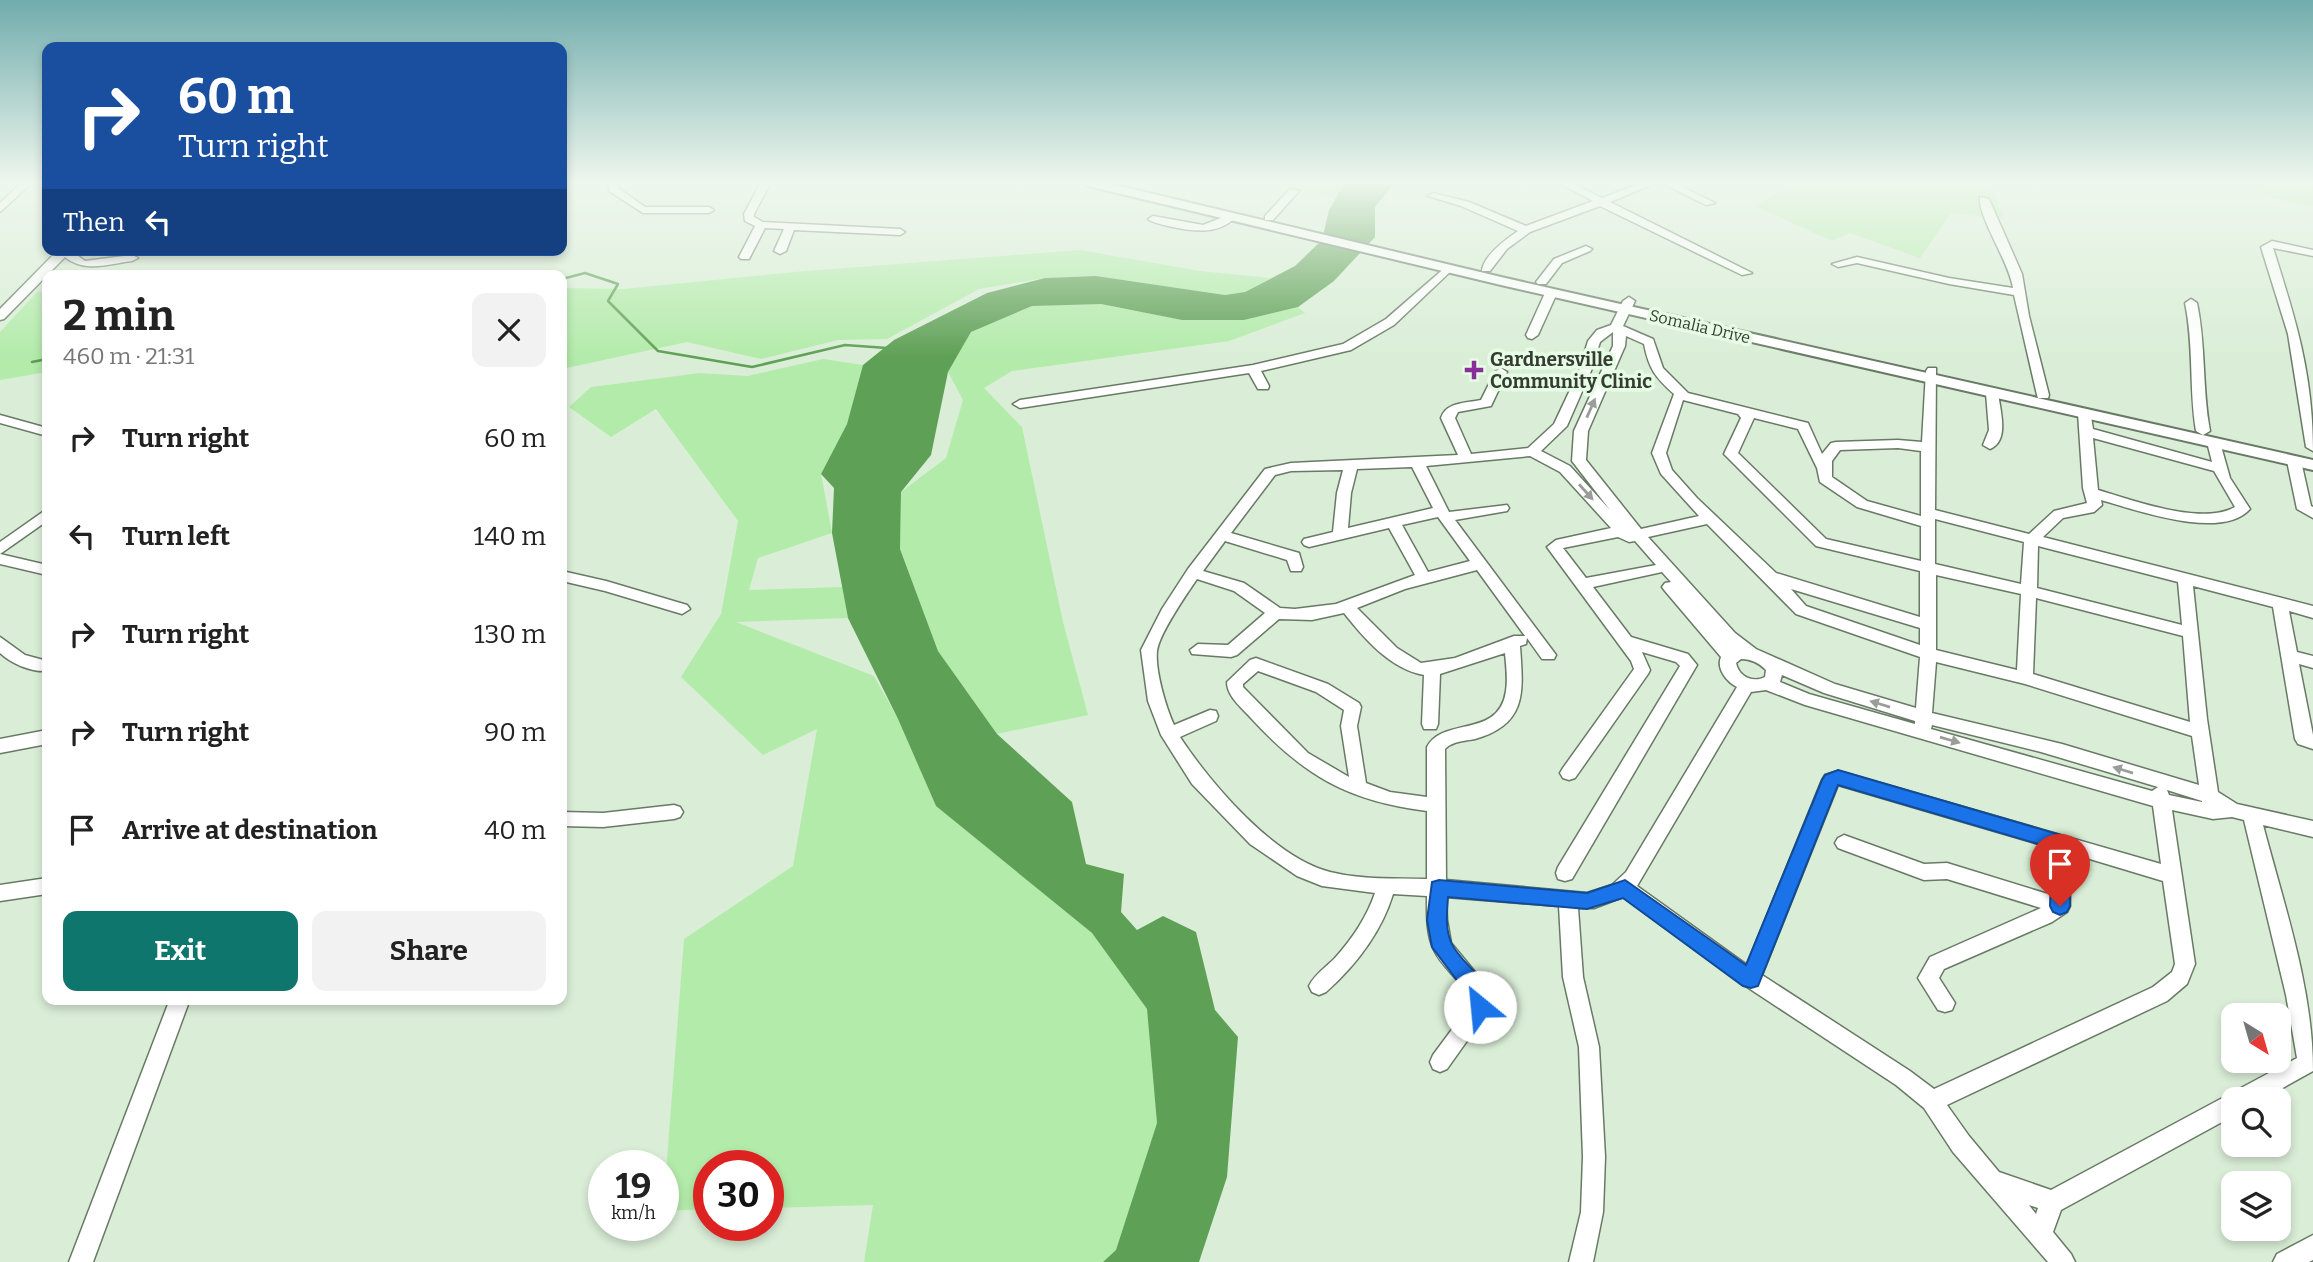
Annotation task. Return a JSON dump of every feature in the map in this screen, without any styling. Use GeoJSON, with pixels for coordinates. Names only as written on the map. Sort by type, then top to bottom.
{"type":"FeatureCollection","features":[{"type":"Feature","properties":{"kind":"main road","name":"Somalia Drive"},"geometry":{"type":"LineString","coordinates":[[1349,241],[1486,269],[1546,287]]}},
{"type":"Feature","properties":{"kind":"main road","name":"Somalia Drive"},"geometry":{"type":"LineString","coordinates":[[1381,248],[1447,269],[1546,287],[1932,375],[2043,395],[2313,465]]}},
{"type":"Feature","properties":{"kind":"main road","name":"Somalia Drive"},"geometry":{"type":"LineString","coordinates":[[1932,375],[1992,393],[2313,456]]}},
{"type":"Feature","properties":{"kind":"street"},"geometry":{"type":"LineString","coordinates":[[745,257],[753,241]]}},
{"type":"Feature","properties":{"kind":"street"},"geometry":{"type":"LineString","coordinates":[[780,251],[784,241]]}},
{"type":"Feature","properties":{"kind":"street"},"geometry":{"type":"LineString","coordinates":[[1486,269],[1503,247],[1512,241]]}},
{"type":"Feature","properties":{"kind":"street"},"geometry":{"type":"LineString","coordinates":[[1681,241],[1746,273]]}},
{"type":"Feature","properties":{"kind":"street"},"geometry":{"type":"LineString","coordinates":[[2002,241],[2021,293],[2025,322],[2038,359],[2043,395]]}},
{"type":"Feature","properties":{"kind":"street"},"geometry":{"type":"LineString","coordinates":[[2313,253],[2272,244],[2267,247],[2294,334],[2313,447]]}},
{"type":"Feature","properties":{"kind":"street"},"geometry":{"type":"LineString","coordinates":[[1532,335],[1546,287],[1558,261],[1586,249]]}},
{"type":"Feature","properties":{"kind":"street"},"geometry":{"type":"LineString","coordinates":[[45,270],[59,256]]}},
{"type":"Feature","properties":{"kind":"street"},"geometry":{"type":"LineString","coordinates":[[70,256],[85,264],[132,258]]}},
{"type":"Feature","properties":{"kind":"street"},"geometry":{"type":"LineString","coordinates":[[1838,264],[1857,260],[1949,282],[2021,293]]}},
{"type":"Feature","properties":{"kind":"street"},"geometry":{"type":"LineString","coordinates":[[1020,404],[1253,369],[1314,357],[1346,347],[1368,337],[1417,300],[1447,269]]}},
{"type":"Feature","properties":{"kind":"street"},"geometry":{"type":"LineString","coordinates":[[0,316],[42,273]]}},
{"type":"Feature","properties":{"kind":"street"},"geometry":{"type":"LineString","coordinates":[[2094,494],[2183,517],[2205,518],[2235,514],[2243,509],[2223,478],[2198,408],[2196,321],[2191,303]]}},
{"type":"Feature","properties":{"kind":"street"},"geometry":{"type":"LineString","coordinates":[[1628,305],[1616,327],[1620,340],[1581,431],[1579,461],[1656,570],[1730,657]]}},
{"type":"Feature","properties":{"kind":"street"},"geometry":{"type":"LineString","coordinates":[[1532,452],[1560,426],[1588,365],[1594,341],[1607,329],[1616,327],[1649,342],[1652,346],[1652,359],[1661,375],[1683,396],[1803,426],[1808,432],[1814,457],[1822,466],[1825,478],[1861,504],[2031,540],[2313,612]]}},
{"type":"Feature","properties":{"kind":"street"},"geometry":{"type":"LineString","coordinates":[[1588,365],[1608,370]]}},
{"type":"Feature","properties":{"kind":"street"},"geometry":{"type":"LineString","coordinates":[[1253,369],[1263,386]]}},
{"type":"Feature","properties":{"kind":"street"},"geometry":{"type":"LineString","coordinates":[[1467,459],[1448,418],[1449,413],[1486,402],[1500,372]]}},
{"type":"Feature","properties":{"kind":"street"},"geometry":{"type":"LineString","coordinates":[[1923,725],[1929,625],[1928,447],[1932,375]]}},
{"type":"Feature","properties":{"kind":"street"},"geometry":{"type":"LineString","coordinates":[[1990,445],[1996,430],[1992,393]]}},
{"type":"Feature","properties":{"kind":"street"},"geometry":{"type":"LineString","coordinates":[[1683,396],[1678,397],[1659,453],[1660,461],[1709,519],[1772,577],[1801,610],[1928,654],[2025,678],[2198,730]]}},
{"type":"Feature","properties":{"kind":"street"},"geometry":{"type":"LineString","coordinates":[[1742,410],[1748,418],[1731,454],[1815,540],[1829,546],[2029,591],[2192,634]]}},
{"type":"Feature","properties":{"kind":"street"},"geometry":{"type":"LineString","coordinates":[[2025,678],[2031,540],[2059,514],[2089,509],[2095,505],[2094,494],[2090,488],[2085,412]]}},
{"type":"Feature","properties":{"kind":"street"},"geometry":{"type":"LineString","coordinates":[[0,419],[42,431]]}},
{"type":"Feature","properties":{"kind":"street"},"geometry":{"type":"LineString","coordinates":[[1560,426],[1581,431]]}},
{"type":"Feature","properties":{"kind":"street"},"geometry":{"type":"LineString","coordinates":[[2087,432],[2222,469]]}},
{"type":"Feature","properties":{"kind":"street"},"geometry":{"type":"LineString","coordinates":[[1822,466],[1826,456],[1836,446],[1898,444],[1928,447]]}},
{"type":"Feature","properties":{"kind":"street"},"geometry":{"type":"LineString","coordinates":[[1747,685],[1625,888],[1603,898],[1568,901],[1329,880],[1304,870],[1256,839],[1198,779],[1170,735],[1156,701],[1149,650],[1167,613],[1193,573],[1270,472],[1291,467],[1416,463],[1532,452],[1565,469],[1729,637],[1774,669],[1773,680],[1768,684]]}},
{"type":"Feature","properties":{"kind":"street"},"geometry":{"type":"LineString","coordinates":[[1565,469],[1579,461]]}},
{"type":"Feature","properties":{"kind":"street"},"geometry":{"type":"LineString","coordinates":[[2294,461],[2304,509],[2313,513]]}},
{"type":"Feature","properties":{"kind":"street"},"geometry":{"type":"LineString","coordinates":[[1416,463],[1443,514],[1548,655]]}},
{"type":"Feature","properties":{"kind":"street"},"geometry":{"type":"LineString","coordinates":[[1340,535],[1344,493],[1351,465]]}},
{"type":"Feature","properties":{"kind":"street"},"geometry":{"type":"LineString","coordinates":[[1309,542],[1443,514],[1502,508]]}},
{"type":"Feature","properties":{"kind":"street"},"geometry":{"type":"LineString","coordinates":[[0,549],[42,518]]}},
{"type":"Feature","properties":{"kind":"street"},"geometry":{"type":"LineString","coordinates":[[1569,773],[1642,670],[1639,659],[1556,554],[1554,547],[1561,543],[1709,519]]}},
{"type":"Feature","properties":{"kind":"street"},"geometry":{"type":"LineString","coordinates":[[1394,524],[1424,578]]}},
{"type":"Feature","properties":{"kind":"street"},"geometry":{"type":"LineString","coordinates":[[1222,535],[1294,557],[1296,567]]}},
{"type":"Feature","properties":{"kind":"street"},"geometry":{"type":"LineString","coordinates":[[0,559],[42,569]]}},
{"type":"Feature","properties":{"kind":"street"},"geometry":{"type":"LineString","coordinates":[[1193,573],[1239,587],[1276,612],[1313,616],[1424,578],[1479,564]]}},
{"type":"Feature","properties":{"kind":"street"},"geometry":{"type":"LineString","coordinates":[[1582,584],[1656,570]]}},
{"type":"Feature","properties":{"kind":"street"},"geometry":{"type":"LineString","coordinates":[[567,577],[682,609]]}},
{"type":"Feature","properties":{"kind":"street"},"geometry":{"type":"LineString","coordinates":[[1772,577],[1929,625]]}},
{"type":"Feature","properties":{"kind":"street"},"geometry":{"type":"LineString","coordinates":[[2185,579],[2192,634],[2198,730],[2211,804]]}},
{"type":"Feature","properties":{"kind":"street"},"geometry":{"type":"LineString","coordinates":[[2280,603],[2304,740],[2313,743]]}},
{"type":"Feature","properties":{"kind":"street"},"geometry":{"type":"LineString","coordinates":[[1347,606],[1365,629],[1420,670],[1432,669],[1532,636]]}},
{"type":"Feature","properties":{"kind":"street"},"geometry":{"type":"LineString","coordinates":[[1231,652],[1276,612]]}},
{"type":"Feature","properties":{"kind":"street"},"geometry":{"type":"LineString","coordinates":[[1565,873],[1689,665],[1682,658],[1626,641]]}},
{"type":"Feature","properties":{"kind":"street"},"geometry":{"type":"LineString","coordinates":[[0,643],[10,655],[19,660],[42,666]]}},
{"type":"Feature","properties":{"kind":"street"},"geometry":{"type":"LineString","coordinates":[[1440,1062],[1480,1007],[1478,991],[1442,947],[1437,920],[1439,888],[1436,747],[1444,738],[1482,732],[1496,725],[1513,698],[1512,644]]}},
{"type":"Feature","properties":{"kind":"street"},"geometry":{"type":"LineString","coordinates":[[1198,650],[1231,652],[1322,688],[1353,708],[1349,726],[1358,781],[1351,785]]}},
{"type":"Feature","properties":{"kind":"street"},"geometry":{"type":"LineString","coordinates":[[2211,804],[2161,801],[1923,725],[1811,683],[1757,656],[1738,653],[1727,661],[1729,672],[1747,685],[1768,684],[1805,699],[1923,725],[2042,746],[2157,780],[2211,804],[2313,829]]}},
{"type":"Feature","properties":{"kind":"street"},"geometry":{"type":"LineString","coordinates":[[2289,656],[2313,662]]}},
{"type":"Feature","properties":{"kind":"street"},"geometry":{"type":"LineString","coordinates":[[1256,664],[1235,682],[1235,688],[1316,769],[1337,781],[1389,799],[1437,805]]}},
{"type":"Feature","properties":{"kind":"street"},"geometry":{"type":"LineString","coordinates":[[1430,724],[1432,669]]}},
{"type":"Feature","properties":{"kind":"street"},"geometry":{"type":"LineString","coordinates":[[1170,735],[1210,716]]}},
{"type":"Feature","properties":{"kind":"street"},"geometry":{"type":"LineString","coordinates":[[0,746],[42,738]]}},
{"type":"Feature","properties":{"kind":"street"},"geometry":{"type":"LineString","coordinates":[[1751,979],[1831,780],[1838,778],[2170,875]]}},
{"type":"Feature","properties":{"kind":"street"},"geometry":{"type":"LineString","coordinates":[[1932,1101],[2172,986],[2180,978],[2185,964],[2157,780]]}},
{"type":"Feature","properties":{"kind":"street"},"geometry":{"type":"LineString","coordinates":[[567,819],[603,821],[674,812]]}},
{"type":"Feature","properties":{"kind":"street"},"geometry":{"type":"LineString","coordinates":[[2242,812],[2296,995],[2310,1066],[2267,1087]]}},
{"type":"Feature","properties":{"kind":"street"},"geometry":{"type":"LineString","coordinates":[[1844,843],[1924,872],[1947,871],[2060,906]]}},
{"type":"Feature","properties":{"kind":"street"},"geometry":{"type":"LineString","coordinates":[[2060,906],[2061,843]]}},
{"type":"Feature","properties":{"kind":"street"},"geometry":{"type":"LineString","coordinates":[[1319,986],[1338,970],[1368,930],[1387,885]]}},
{"type":"Feature","properties":{"kind":"street"},"geometry":{"type":"LineString","coordinates":[[0,892],[42,887]]}},
{"type":"Feature","properties":{"kind":"street"},"geometry":{"type":"LineString","coordinates":[[1625,888],[1751,979],[1903,1078],[1932,1101],[1961,1144],[2063,1262]]}},
{"type":"Feature","properties":{"kind":"street"},"geometry":{"type":"LineString","coordinates":[[1568,901],[1573,976],[1589,1047],[1593,1134],[1592,1212],[1581,1262]]}},
{"type":"Feature","properties":{"kind":"street"},"geometry":{"type":"LineString","coordinates":[[1945,1003],[1928,978],[1937,963],[2045,916],[2060,906]]}},
{"type":"Feature","properties":{"kind":"street"},"geometry":{"type":"LineString","coordinates":[[82,1262],[178,1005]]}},
{"type":"Feature","properties":{"kind":"street"},"geometry":{"type":"LineString","coordinates":[[2039,1235],[2052,1202],[2221,1110]]}},
{"type":"Feature","properties":{"kind":"street"},"geometry":{"type":"LineString","coordinates":[[1992,1180],[2052,1202]]}},
{"type":"Feature","properties":{"kind":"street"},"geometry":{"type":"LineString","coordinates":[[2285,1262],[2313,1247]]}},
{"type":"Feature","properties":{"kind":"shaded area"},"geometry":{"type":"Polygon","coordinates":[[[1321,241],[1371,241],[1334,281],[1298,307],[1244,320],[1182,320],[1101,304],[1032,306],[971,332],[948,372],[931,455],[901,492],[900,549],[938,651],[997,734],[1072,802],[1086,864],[1124,874],[1121,912],[1137,930],[1163,916],[1196,932],[1215,1010],[1238,1037],[1227,1177],[1199,1262],[1103,1262],[1116,1250],[1157,1123],[1147,1009],[1092,933],[936,806],[898,719],[848,618],[832,533],[834,488],[821,474],[847,424],[863,365],[894,340],[987,293],[1045,278],[1096,276],[1225,295],[1245,292],[1295,266],[1321,241]]]}},
{"type":"Feature","properties":{"kind":"shaded area"},"geometry":{"type":"Polygon","coordinates":[[[1872,241],[1932,241],[1920,258],[1872,241]]]}},
{"type":"Feature","properties":{"kind":"shaded area"},"geometry":{"type":"Polygon","coordinates":[[[1080,250],[1200,271],[1270,278],[1245,292],[1225,295],[1096,276],[1045,278],[979,289],[887,339],[838,340],[761,359],[687,342],[567,368],[567,288],[624,289],[794,272],[1080,250]]]}},
{"type":"Feature","properties":{"kind":"shaded area"},"geometry":{"type":"Polygon","coordinates":[[[37,292],[42,292],[42,373],[0,380],[0,332],[37,292]]]}},
{"type":"Feature","properties":{"kind":"shaded area"},"geometry":{"type":"Polygon","coordinates":[[[1101,304],[1182,320],[1244,320],[1298,307],[1305,313],[1229,341],[1012,371],[984,388],[1022,427],[1063,622],[1088,715],[997,734],[938,651],[900,549],[901,492],[946,458],[963,400],[948,372],[971,332],[1032,306],[1101,304]]]}},
{"type":"Feature","properties":{"kind":"shaded area"},"geometry":{"type":"Polygon","coordinates":[[[823,359],[863,365],[847,424],[821,474],[832,533],[758,558],[749,590],[842,587],[848,618],[736,622],[874,676],[898,719],[936,806],[1092,933],[1147,1009],[1157,1123],[1116,1251],[1103,1262],[864,1262],[873,1205],[784,1208],[784,1150],[693,1150],[693,1210],[679,1210],[679,1150],[668,1150],[684,939],[793,866],[817,729],[763,755],[681,677],[721,614],[738,521],[656,409],[611,437],[569,407],[591,387],[700,373],[747,376],[823,359]]]}},
{"type":"Feature","properties":{"kind":"waterway"},"geometry":{"type":"LineString","coordinates":[[567,278],[585,273],[618,284],[608,301],[658,351],[752,367],[845,345],[887,348]]}},
{"type":"Feature","properties":{"kind":"waterway"},"geometry":{"type":"LineString","coordinates":[[32,362],[42,360]]}},
{"type":"Feature","properties":{"kind":"place","name":"Gardnersville Community Clinic"},"geometry":{"type":"Point","coordinates":[1474,370]}},
{"type":"Feature","properties":{"kind":"route"},"geometry":{"type":"LineString","coordinates":[[1480,1007],[1478,991],[1442,947],[1437,920],[1439,888],[1568,901],[1603,898],[1625,888],[1751,979],[1831,780],[1838,778],[2061,843],[2060,906]]}}]}
